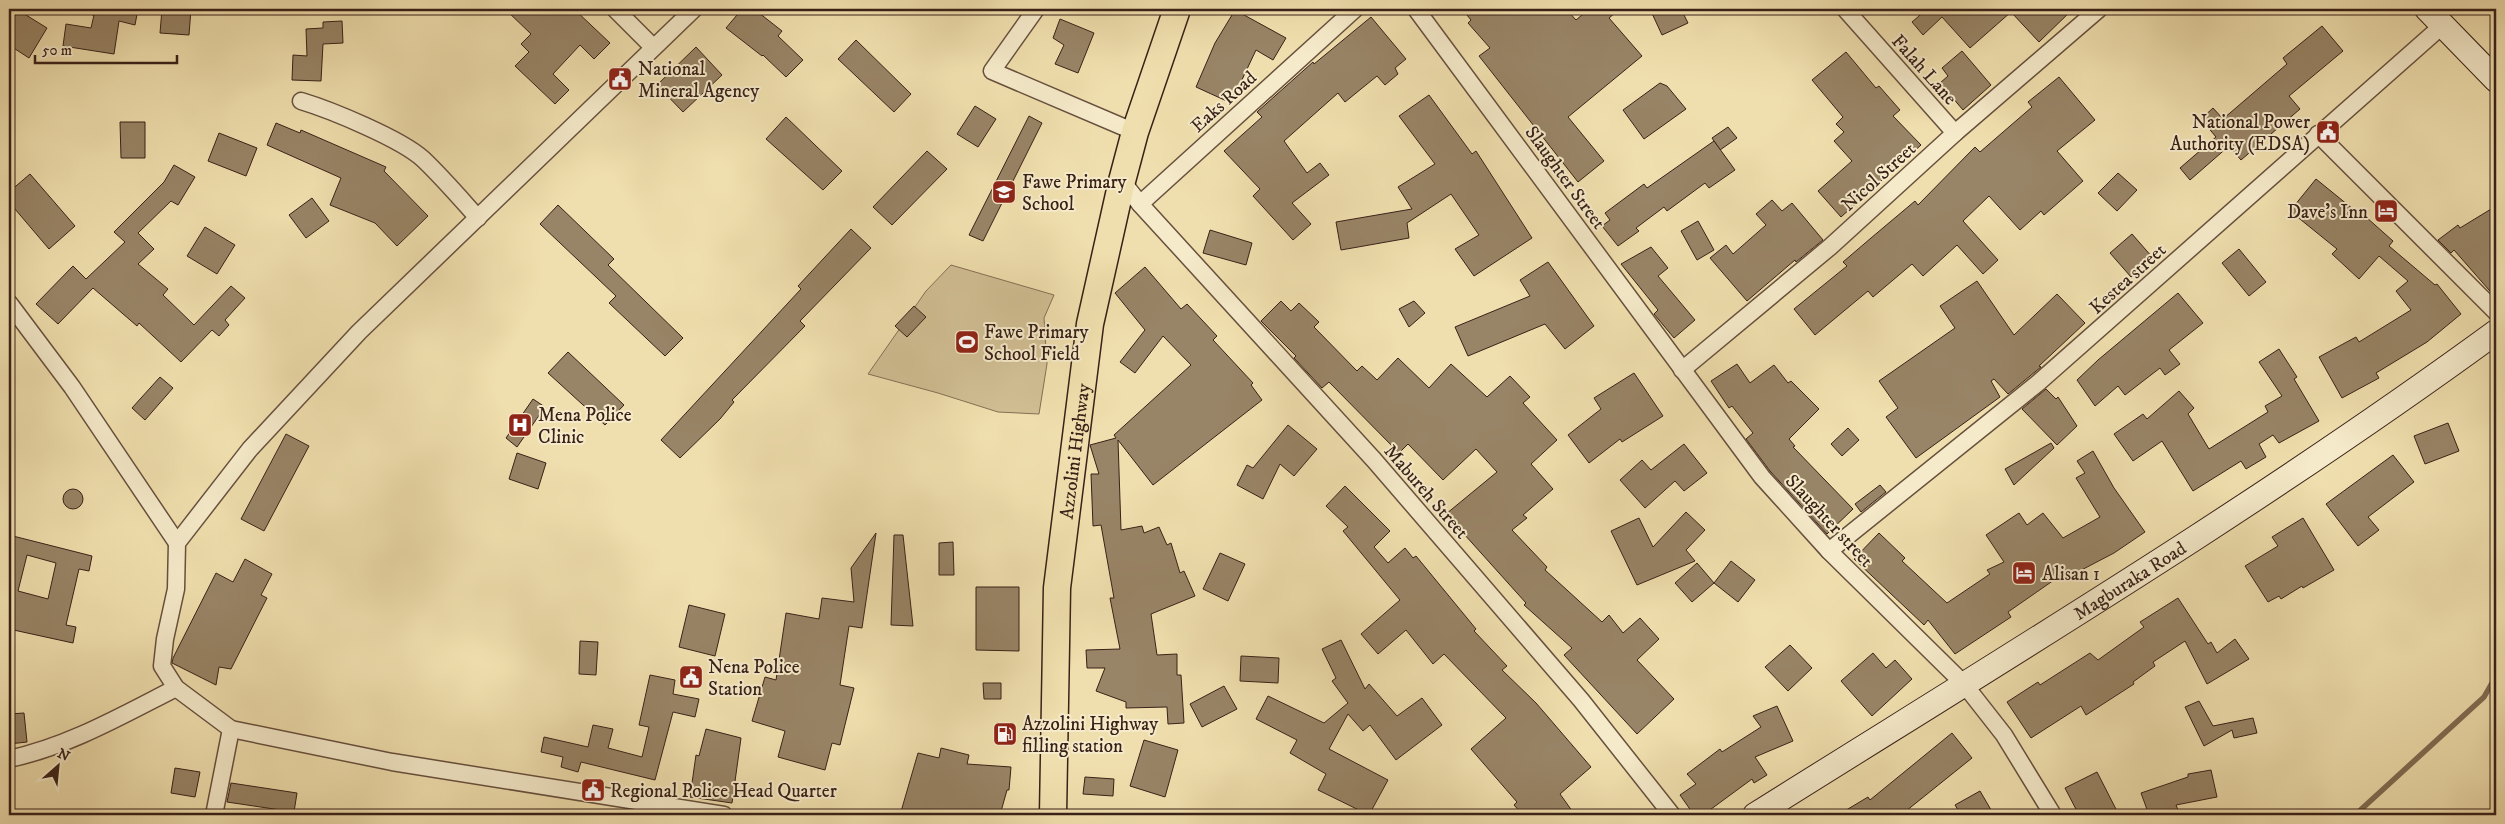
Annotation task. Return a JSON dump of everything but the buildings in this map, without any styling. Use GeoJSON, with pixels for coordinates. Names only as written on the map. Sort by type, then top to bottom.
{"type":"FeatureCollection","features":[{"type":"Feature","properties":{"kind":"main road","name":"Azzolini Highway"},"geometry":{"type":"LineString","coordinates":[[1053,815],[1058,588],[1090,324],[1135,132],[1177,9]]}},
{"type":"Feature","properties":{"kind":"street"},"geometry":{"type":"LineString","coordinates":[[615,9],[653,47]]}},
{"type":"Feature","properties":{"kind":"street"},"geometry":{"type":"LineString","coordinates":[[177,542],[256,442],[359,332],[694,9]]}},
{"type":"Feature","properties":{"kind":"street"},"geometry":{"type":"LineString","coordinates":[[1036,9],[1021,26],[992,71],[1135,132]]}},
{"type":"Feature","properties":{"kind":"street","name":"Eaks Road"},"geometry":{"type":"LineString","coordinates":[[1140,204],[1355,9]]}},
{"type":"Feature","properties":{"kind":"street","name":"Slaughter Street"},"geometry":{"type":"LineString","coordinates":[[1416,9],[1480,92],[1682,370]]}},
{"type":"Feature","properties":{"kind":"street","name":"Falah Lane"},"geometry":{"type":"LineString","coordinates":[[1845,9],[1955,133]]}},
{"type":"Feature","properties":{"kind":"street","name":"Nicol Street"},"geometry":{"type":"LineString","coordinates":[[1682,370],[1830,247],[1955,133],[2099,9]]}},
{"type":"Feature","properties":{"kind":"street"},"geometry":{"type":"LineString","coordinates":[[2435,17],[2496,80]]}},
{"type":"Feature","properties":{"kind":"street","name":"Kestea street"},"geometry":{"type":"LineString","coordinates":[[1829,551],[2038,383],[2318,134],[2435,17]]}},
{"type":"Feature","properties":{"kind":"street"},"geometry":{"type":"LineString","coordinates":[[301,101],[330,110],[402,145],[422,157],[478,218]]}},
{"type":"Feature","properties":{"kind":"street"},"geometry":{"type":"LineString","coordinates":[[2318,134],[2496,312]]}},
{"type":"Feature","properties":{"kind":"street"},"geometry":{"type":"LineString","coordinates":[[1122,181],[1140,204]]}},
{"type":"Feature","properties":{"kind":"street","name":"Mabureh Street"},"geometry":{"type":"LineString","coordinates":[[1140,204],[1374,460],[1581,700],[1672,815]]}},
{"type":"Feature","properties":{"kind":"street"},"geometry":{"type":"LineString","coordinates":[[9,303],[72,387],[177,542],[176,589],[165,639],[162,666],[176,688],[231,729],[392,762],[724,815]]}},
{"type":"Feature","properties":{"kind":"street","name":"Magburaka Road"},"geometry":{"type":"LineString","coordinates":[[1755,815],[2096,603],[2405,399],[2496,332]]}},
{"type":"Feature","properties":{"kind":"street","name":"Slaughter street"},"geometry":{"type":"LineString","coordinates":[[1682,370],[1762,477],[1829,551],[1964,684],[2004,735],[2053,815]]}},
{"type":"Feature","properties":{"kind":"street"},"geometry":{"type":"LineString","coordinates":[[9,759],[39,752],[89,733],[176,688]]}},
{"type":"Feature","properties":{"kind":"street"},"geometry":{"type":"LineString","coordinates":[[214,815],[231,729]]}},
{"type":"Feature","properties":{"kind":"shaded area","name":"Fawe Primary School Field"},"geometry":{"type":"Polygon","coordinates":[[[951,265],[1054,295],[1044,318],[1047,364],[1039,414],[998,412],[868,374],[926,291],[951,265]]]}},
{"type":"Feature","properties":{"kind":"waterway"},"geometry":{"type":"LineString","coordinates":[[2355,815],[2484,697],[2496,676]]}},
{"type":"Feature","properties":{"kind":"place","name":"National Mineral Agency"},"geometry":{"type":"Point","coordinates":[620,79]}},
{"type":"Feature","properties":{"kind":"place","name":"National Power Authority (EDSA)"},"geometry":{"type":"Point","coordinates":[2328,132]}},
{"type":"Feature","properties":{"kind":"place","name":"Fawe Primary School"},"geometry":{"type":"Point","coordinates":[1004,192]}},
{"type":"Feature","properties":{"kind":"place","name":"Dave's Inn"},"geometry":{"type":"Point","coordinates":[2386,211]}},
{"type":"Feature","properties":{"kind":"place","name":"Fawe Primary School Field"},"geometry":{"type":"Point","coordinates":[967,342]}},
{"type":"Feature","properties":{"kind":"place","name":"Mena Police Clinic"},"geometry":{"type":"Point","coordinates":[520,425]}},
{"type":"Feature","properties":{"kind":"place","name":"Alisan 1"},"geometry":{"type":"Point","coordinates":[2024,573]}},
{"type":"Feature","properties":{"kind":"place","name":"Nena Police Station"},"geometry":{"type":"Point","coordinates":[691,677]}},
{"type":"Feature","properties":{"kind":"place","name":"Azzolini Highway filling station"},"geometry":{"type":"Point","coordinates":[1005,734]}},
{"type":"Feature","properties":{"kind":"place","name":"Regional Police Head Quarter"},"geometry":{"type":"Point","coordinates":[593,790]}}]}
